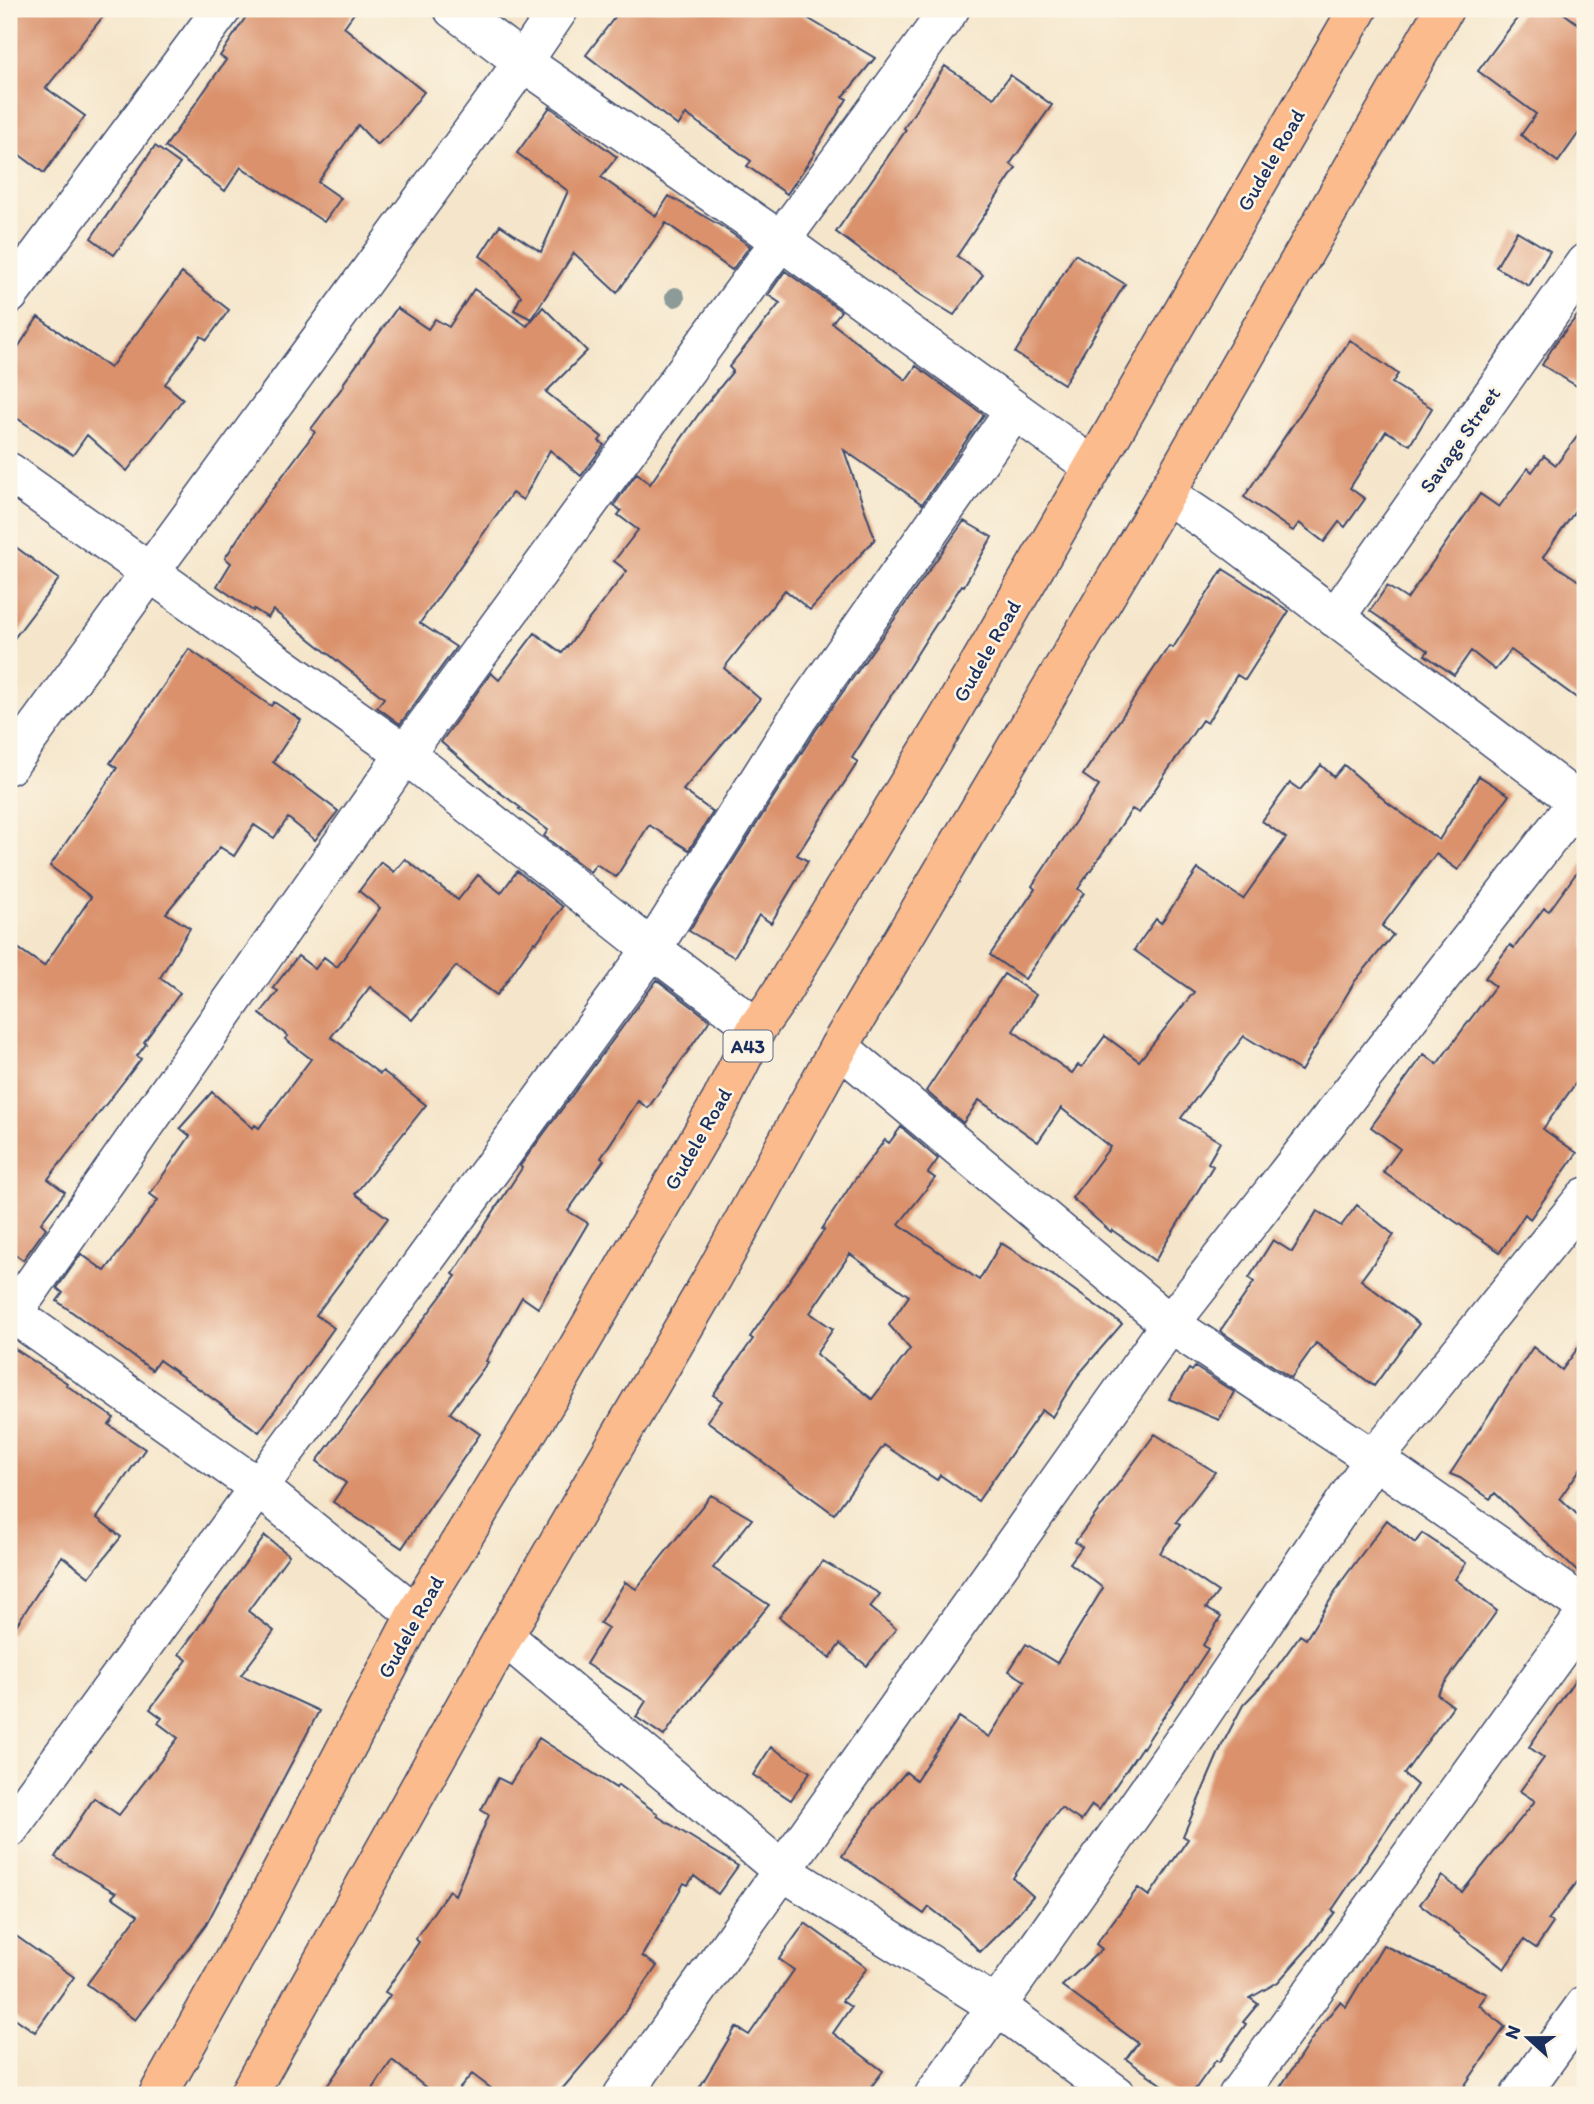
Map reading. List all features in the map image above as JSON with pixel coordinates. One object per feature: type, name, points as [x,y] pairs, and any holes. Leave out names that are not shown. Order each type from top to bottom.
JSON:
[{"type":"highway","name":"Gudele Road","points":[[158,2095],[261,1911],[416,1614],[555,1387],[715,1113],[757,1028],[947,720],[1358,9]]},
{"type":"highway","points":[[248,2095],[504,1636],[713,1277],[839,1047],[1166,494],[1444,9]]},
{"type":"street","points":[[9,295],[222,9]]},
{"type":"street","points":[[453,9],[523,62],[781,242],[1092,467]]},
{"type":"street","points":[[9,765],[559,9]]},
{"type":"street","points":[[416,1614],[258,1487],[10,1314],[405,754],[950,9]]},
{"type":"street","name":"Savage Street","points":[[1335,618],[1585,263]]},
{"type":"street","points":[[9,1829],[652,949],[798,718],[1014,411]]},
{"type":"street","points":[[9,472],[405,754],[652,949],[757,1028]]},
{"type":"street","points":[[623,2095],[1170,1324],[1583,801],[1221,531],[1166,494]]},
{"type":"street","points":[[839,1047],[1170,1324],[1374,1459],[1585,1606]]},
{"type":"street","points":[[934,2095],[1191,1730],[1374,1459],[1585,1197]]},
{"type":"street","points":[[1238,2095],[1585,1615]]},
{"type":"street","points":[[504,1636],[784,1871],[998,2007],[1117,2095]]},
{"type":"street","points":[[1520,2095],[1585,2005]]},
{"type":"building","points":[[9,9],[109,9],[46,88],[85,116],[44,173],[9,147]]},
{"type":"building","points":[[251,9],[357,9],[344,27],[424,92],[397,126],[377,145],[358,125],[318,182],[341,198],[324,222],[241,167],[225,191],[165,147],[226,60],[220,56]]},
{"type":"building","points":[[621,9],[792,9],[875,58],[843,97],[847,99],[787,194],[747,166],[751,161],[686,114],[678,126],[586,55]]},
{"type":"building","points":[[1524,9],[1558,9],[1585,29],[1585,124],[1558,162],[1521,135],[1536,114],[1478,71]]},
{"type":"building","points":[[945,66],[994,98],[1010,75],[1052,105],[1010,164],[1016,168],[957,256],[983,275],[954,315],[921,295],[836,232],[906,130],[904,128]]},
{"type":"building","points":[[550,107],[617,157],[601,177],[656,216],[669,196],[750,246],[732,270],[666,223],[617,293],[574,253],[531,319],[514,310],[521,296],[480,256],[500,225],[541,252],[568,191],[517,153]]},
{"type":"building","points":[[155,146],[180,164],[114,255],[91,238]]},
{"type":"building","points":[[1517,231],[1550,251],[1529,286],[1496,267]]},
{"type":"building","points":[[1075,254],[1125,284],[1064,384],[1015,353]]},
{"type":"building","points":[[785,271],[841,311],[832,323],[906,380],[916,366],[984,415],[922,504],[844,450],[875,539],[810,610],[785,590],[724,668],[760,699],[683,790],[713,812],[689,850],[649,825],[616,877],[596,864],[590,872],[544,836],[548,830],[519,809],[521,808],[441,742],[491,673],[499,680],[535,633],[562,653],[627,571],[614,561],[638,530],[618,515],[621,511],[614,505],[637,473],[650,484],[700,412],[733,371],[729,367],[780,303],[768,295]]},
{"type":"building","points":[[182,273],[229,310],[207,340],[201,336],[165,384],[183,399],[127,471],[87,435],[73,455],[9,413],[9,361],[38,317],[110,368]]},
{"type":"building","points":[[474,289],[527,326],[543,307],[587,351],[546,392],[602,437],[599,441],[604,445],[581,476],[550,450],[523,500],[512,493],[420,623],[456,647],[400,724],[377,707],[384,698],[273,610],[268,618],[217,586],[231,563],[225,558],[315,432],[311,429],[397,308],[428,329],[435,319],[449,327]]},
{"type":"building","points":[[1585,306],[1585,391],[1542,365],[1556,342]]},
{"type":"building","points":[[1350,340],[1398,374],[1392,383],[1432,408],[1410,445],[1386,431],[1350,488],[1365,499],[1345,527],[1339,522],[1324,542],[1299,523],[1293,531],[1244,497]]},
{"type":"building","points":[[1585,426],[1585,497],[1543,557],[1585,585],[1585,704],[1511,650],[1495,670],[1471,651],[1454,675],[1425,655],[1428,651],[1370,611],[1387,586],[1407,599],[1480,494],[1499,507],[1528,468],[1532,472],[1544,456],[1556,465]]},
{"type":"building","points":[[964,521],[992,537],[964,586],[962,585],[927,638],[852,758],[858,762],[797,855],[808,861],[771,923],[759,915],[734,957],[689,931],[816,730]]},
{"type":"building","points":[[9,542],[59,579],[9,645]]},
{"type":"building","points":[[1223,569],[1289,611],[1245,680],[1237,675],[1207,723],[1202,720],[1139,813],[1132,809],[1078,889],[1084,893],[1025,979],[990,955],[1035,889],[1032,886],[1099,786],[1083,775],[1169,646],[1173,648]]},
{"type":"building","points":[[189,649],[271,706],[274,702],[301,720],[273,762],[338,811],[315,840],[288,818],[274,838],[254,825],[234,856],[220,847],[166,913],[190,928],[160,978],[180,993],[144,1042],[146,1044],[137,1056],[141,1059],[48,1179],[65,1192],[41,1223],[46,1228],[23,1260],[16,1255],[9,1265],[9,942],[44,966],[91,897],[50,866],[117,768],[110,763]]},
{"type":"building","points":[[1321,765],[1334,777],[1344,765],[1388,803],[1439,840],[1479,776],[1509,795],[1458,870],[1436,854],[1382,926],[1393,935],[1355,981],[1301,1071],[1244,1036],[1181,1118],[1220,1142],[1208,1163],[1213,1166],[1155,1261],[1112,1230],[1111,1232],[1072,1198],[1110,1147],[1061,1108],[1038,1142],[979,1100],[963,1123],[926,1091],[1004,974],[1036,995],[1013,1031],[1072,1073],[1078,1065],[1082,1067],[1105,1036],[1139,1061],[1194,992],[1134,950],[1156,919],[1161,923],[1198,869],[1243,899],[1286,838],[1262,821],[1290,783],[1300,790]]},
{"type":"building","points":[[405,859],[458,900],[478,875],[501,893],[517,871],[563,907],[536,943],[534,942],[497,995],[456,966],[412,1020],[370,987],[331,1037],[380,1074],[383,1071],[426,1105],[355,1194],[388,1218],[316,1315],[334,1328],[259,1432],[159,1360],[152,1370],[57,1301],[63,1293],[57,1288],[81,1254],[105,1271],[158,1200],[150,1194],[190,1136],[180,1128],[212,1092],[253,1128],[255,1125],[259,1128],[311,1059],[285,1039],[288,1036],[260,1014],[278,991],[273,988],[298,956],[315,969],[324,957],[337,967],[380,908],[359,891],[381,862],[394,872]]},
{"type":"building","points":[[1585,861],[1585,1070],[1543,1129],[1577,1153],[1530,1219],[1525,1214],[1500,1252],[1383,1172],[1400,1149],[1371,1127],[1424,1054],[1437,1064],[1495,986],[1485,978],[1510,945],[1514,948],[1544,908],[1549,911]]},
{"type":"building","points":[[657,980],[710,1020],[648,1108],[638,1101],[601,1158],[604,1160],[568,1211],[588,1223],[538,1308],[522,1297],[486,1361],[488,1362],[450,1413],[480,1434],[402,1548],[333,1502],[346,1483],[317,1461],[456,1276],[453,1274],[522,1168],[520,1166]]},
{"type":"building","points":[[901,1127],[938,1159],[928,1173],[935,1178],[899,1224],[979,1280],[1001,1243],[1122,1324],[1078,1375],[1052,1417],[1042,1410],[978,1501],[940,1475],[937,1480],[884,1445],[834,1514],[707,1421],[722,1401],[713,1395],[753,1339],[750,1337],[824,1230],[822,1229],[853,1182],[885,1140],[889,1143]],"holes":[[[850,1254],[909,1296],[889,1325],[910,1349],[872,1399],[816,1354],[833,1329],[810,1313]]]},
{"type":"building","points":[[1357,1205],[1394,1235],[1361,1280],[1419,1324],[1374,1386],[1316,1343],[1291,1378],[1220,1331],[1254,1282],[1249,1278],[1273,1240],[1292,1252],[1317,1211],[1341,1226]]},
{"type":"building","points":[[1585,1338],[1585,1462],[1560,1498],[1585,1522],[1585,1579],[1495,1493],[1490,1499],[1450,1474],[1533,1347],[1562,1370]]},
{"type":"building","points":[[9,1345],[114,1418],[109,1425],[145,1449],[97,1518],[121,1537],[89,1577],[62,1556],[9,1636]]},
{"type":"building","points":[[1195,1367],[1234,1392],[1219,1420],[1169,1399],[1189,1369],[1192,1371]]},
{"type":"building","points":[[1155,1434],[1215,1472],[1176,1522],[1180,1525],[1160,1553],[1218,1592],[1206,1608],[1221,1617],[1203,1645],[1208,1649],[1099,1810],[1092,1805],[1081,1821],[1061,1808],[1050,1822],[1013,1878],[1033,1896],[980,1952],[958,1929],[929,1907],[924,1914],[842,1856],[874,1809],[906,1772],[916,1780],[959,1717],[989,1737],[1025,1681],[1009,1671],[1026,1644],[1057,1663],[1103,1588],[1070,1563],[1082,1547],[1075,1542]]},
{"type":"building","points":[[711,1495],[752,1519],[713,1568],[769,1605],[664,1736],[636,1717],[646,1701],[586,1664],[608,1628],[600,1623],[625,1582],[636,1589]]},
{"type":"building","points":[[1387,1520],[1415,1543],[1422,1533],[1466,1563],[1455,1579],[1497,1611],[1437,1694],[1453,1706],[1404,1774],[1417,1785],[1332,1910],[1335,1912],[1278,1982],[1250,1998],[1258,2004],[1243,2022],[1246,2024],[1191,2095],[1177,2095],[1126,2059],[1138,2043],[1062,1986],[1102,1949],[1096,1944],[1138,1888],[1149,1896],[1188,1839],[1183,1836],[1222,1745],[1243,1705],[1269,1678],[1300,1635],[1306,1639],[1344,1578]]},
{"type":"building","points":[[265,1536],[289,1555],[248,1611],[274,1631],[241,1675],[319,1711],[206,1925],[135,2020],[87,1984],[138,1915],[112,1897],[116,1893],[55,1857],[94,1798],[119,1815],[178,1738],[158,1723],[162,1718],[150,1709],[187,1660],[179,1654]]},
{"type":"building","points":[[823,1561],[880,1594],[870,1607],[896,1629],[867,1666],[840,1644],[830,1658],[779,1617]]},
{"type":"building","points":[[1585,1665],[1585,1872],[1548,1920],[1553,1923],[1536,1948],[1524,1940],[1504,1969],[1420,1904],[1442,1876],[1462,1892],[1535,1801],[1520,1791],[1544,1758],[1529,1747]]},
{"type":"building","points":[[539,1738],[616,1788],[618,1785],[658,1814],[657,1816],[738,1866],[718,1894],[694,1876],[688,1885],[684,1883],[642,1956],[657,1966],[610,2033],[557,2095],[500,2095],[472,2074],[454,2095],[435,2095],[392,2060],[369,2095],[321,2095],[390,1995],[385,1992],[419,1942],[415,1939],[449,1890],[455,1895],[489,1815],[481,1810],[498,1778],[510,1784]]},
{"type":"building","points":[[771,1747],[810,1772],[791,1800],[753,1775]]},
{"type":"building","points":[[805,1923],[867,1968],[842,2001],[851,2007],[833,2033],[883,2071],[865,2095],[695,2095],[736,2027],[749,2035],[794,1970],[779,1959]]},
{"type":"building","points":[[9,1931],[74,1977],[35,2032],[9,2014]]},
{"type":"building","points":[[1383,1945],[1487,1994],[1479,2005],[1505,2027],[1458,2095],[1275,2095],[1321,2025],[1340,2002],[1346,2007]]}]
